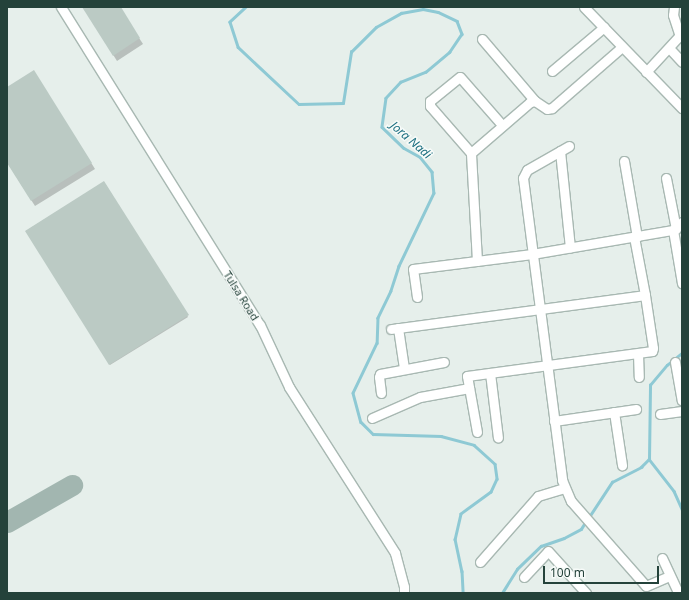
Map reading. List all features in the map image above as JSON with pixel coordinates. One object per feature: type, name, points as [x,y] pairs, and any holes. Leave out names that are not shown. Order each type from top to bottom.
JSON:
[{"type":"street","name":"Tulsa Road","points":[[61,7],[260,325],[289,387],[395,553],[404,587],[404,593]]},
{"type":"street","points":[[584,7],[682,108]]},
{"type":"street","points":[[646,72],[681,35],[673,15],[674,7]]},
{"type":"street","points":[[552,71],[604,27]]},
{"type":"street","points":[[482,39],[535,100],[547,109],[552,108],[622,47]]},
{"type":"street","points":[[669,48],[682,62]]},
{"type":"street","points":[[477,261],[471,153],[430,106],[430,101],[457,78],[462,78],[502,125]]},
{"type":"street","points":[[471,153],[502,125],[530,102],[535,100]]},
{"type":"street","points":[[569,146],[524,173],[532,254],[564,488],[571,501],[602,538],[646,586],[669,576]]},
{"type":"street","points":[[560,151],[570,247]]},
{"type":"street","points":[[477,432],[467,376],[638,354],[650,352],[653,348],[624,161]]},
{"type":"street","points":[[666,178],[677,227],[682,283]]},
{"type":"street","points":[[417,297],[413,269],[532,254],[635,237],[677,227]]},
{"type":"street","points":[[404,368],[394,329],[645,295]]},
{"type":"street","points":[[638,354],[639,377]]},
{"type":"street","points":[[381,393],[380,374],[403,371],[404,368],[444,362]]},
{"type":"street","points":[[675,362],[682,400]]},
{"type":"street","points":[[490,373],[498,438]]},
{"type":"street","points":[[372,418],[420,397],[469,388]]},
{"type":"street","points":[[554,421],[636,409]]},
{"type":"street","points":[[660,414],[682,411]]},
{"type":"street","points":[[614,412],[622,465]]},
{"type":"street","points":[[480,562],[538,496],[564,488]]},
{"type":"street","points":[[524,577],[548,552],[586,593]]},
{"type":"street","points":[[662,558],[678,593]]},
{"type":"building","points":[[82,7],[121,7],[140,38],[113,56]]},
{"type":"building","points":[[34,70],[92,163],[31,201],[7,163],[7,87]]},
{"type":"building","points":[[104,181],[189,315],[109,365],[25,231]]},
{"type":"waterway","name":"Jora Nadi","points":[[246,7],[230,22],[238,47],[299,104],[343,103],[351,52],[376,27],[401,13],[423,9],[438,12],[457,21],[462,34],[450,52],[426,72],[401,82],[386,98],[382,127],[404,148],[420,157],[432,172],[434,193],[399,266],[391,291],[378,318],[377,343],[353,393],[361,422],[373,434],[441,436],[474,445],[495,464],[497,479],[491,492],[461,514],[455,539],[462,571],[463,593]]},
{"type":"waterway","points":[[589,517],[612,482],[641,467],[649,459],[650,385],[667,365],[682,353]]},
{"type":"waterway","points":[[649,459],[674,491],[682,509]]},
{"type":"waterway","points":[[502,593],[517,569],[541,546],[564,538],[581,529],[586,521]]},
{"type":"taxiway","points":[[7,522],[72,485]]}]
